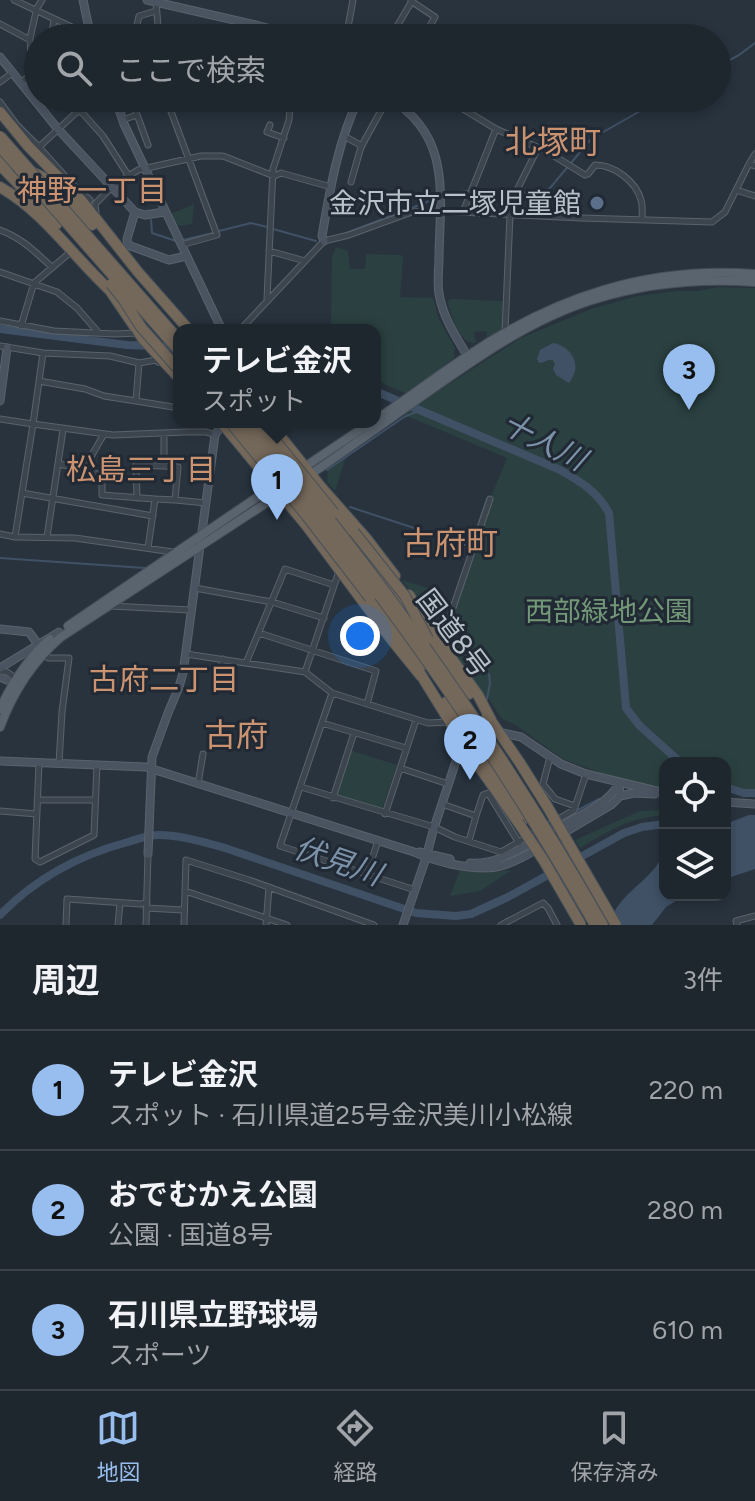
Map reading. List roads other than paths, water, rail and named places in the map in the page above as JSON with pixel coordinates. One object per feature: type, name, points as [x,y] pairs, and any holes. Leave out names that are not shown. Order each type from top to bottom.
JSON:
[{"type":"highway","points":[[0,112],[28,146],[81,200],[176,322]]},
{"type":"highway","points":[[0,136],[173,332]]},
{"type":"highway","points":[[0,147],[173,344]]},
{"type":"highway","points":[[0,163],[41,176],[81,200],[176,322]]},
{"type":"highway","points":[[0,163],[118,293],[141,327],[173,363]]},
{"type":"highway","points":[[19,183],[63,239],[111,292],[156,356],[173,374]]},
{"type":"highway","points":[[0,187],[63,239]]},
{"type":"highway","points":[[142,332],[173,358]]},
{"type":"highway","points":[[229,428],[421,676]]},
{"type":"highway","name":"国道8号","points":[[229,428],[306,515],[391,626],[468,751],[521,821],[581,925]]},
{"type":"highway","points":[[245,428],[327,528],[411,640],[515,793],[595,925]]},
{"type":"highway","points":[[255,428],[341,534],[416,634],[520,788],[603,925]]},
{"type":"highway","name":"国道8号","points":[[265,428],[334,513],[491,720],[616,925]]},
{"type":"highway","points":[[274,428],[392,572],[478,695],[491,720]]},
{"type":"highway","points":[[332,500],[405,596],[422,630],[544,807],[609,925]]},
{"type":"highway","points":[[391,626],[476,745],[588,925]]},
{"type":"highway","points":[[498,732],[515,765]]},
{"type":"highway","points":[[468,751],[478,753],[486,761]]},
{"type":"main road","points":[[83,0],[88,24]]},
{"type":"main road","points":[[152,1],[252,24]]},
{"type":"main road","points":[[0,57],[24,88]]},
{"type":"main road","points":[[44,112],[135,212],[145,215],[165,212]]},
{"type":"main road","points":[[119,112],[219,324]]},
{"type":"main road","points":[[324,241],[322,236],[331,187],[352,112]]},
{"type":"main road","points":[[408,112],[429,139],[438,162],[441,177],[439,295],[453,334],[469,359]]},
{"type":"main road","points":[[135,212],[128,245],[169,260],[186,256]]},
{"type":"main road","points":[[381,421],[505,333],[532,317],[588,293],[637,280],[699,272],[755,274]]},
{"type":"main road","points":[[469,359],[535,324],[591,300],[639,288],[699,280],[755,282]]},
{"type":"main road","points":[[0,401],[3,347]]},
{"type":"main road","points":[[381,418],[398,409]]},
{"type":"main road","points":[[148,854],[151,768],[157,741],[179,687],[186,654],[215,435],[220,428]]},
{"type":"main road","points":[[308,470],[365,428]]},
{"type":"main road","points":[[0,709],[41,648],[59,632],[175,553],[370,428]]},
{"type":"main road","points":[[0,672],[61,637],[202,545],[277,490]]},
{"type":"main road","points":[[0,629],[29,632],[41,648]]},
{"type":"main road","points":[[0,672],[18,682]]},
{"type":"main road","points":[[0,727],[18,682]]},
{"type":"main road","points":[[498,732],[521,737],[561,764],[586,774],[659,792]]},
{"type":"main road","points":[[403,925],[456,761],[468,751]]},
{"type":"main road","points":[[0,761],[151,768],[414,852],[483,869],[510,864],[611,805],[620,796],[659,793]]},
{"type":"main road","points":[[619,783],[620,796]]},
{"type":"main road","points":[[427,855],[474,864],[500,860],[606,800],[619,783]]},
{"type":"main road","points":[[731,802],[755,804]]},
{"type":"street","points":[[14,0],[63,24]]},
{"type":"street","points":[[33,24],[42,0]]},
{"type":"street","points":[[349,24],[353,0]]},
{"type":"street","points":[[398,24],[412,0],[435,17],[431,24]]},
{"type":"street","points":[[152,1],[157,24]]},
{"type":"street","points":[[137,24],[139,16],[156,11]]},
{"type":"street","points":[[53,24],[54,20]]},
{"type":"street","points":[[0,24],[24,38]]},
{"type":"street","points":[[0,82],[12,73]]},
{"type":"street","points":[[20,83],[24,80]]},
{"type":"street","points":[[0,102],[17,125],[74,186],[81,200],[89,203],[95,202],[128,175],[145,168],[201,156],[223,156],[274,176],[281,173],[331,187]]},
{"type":"street","points":[[39,147],[79,112]]},
{"type":"street","points":[[81,112],[103,136],[128,175]]},
{"type":"street","points":[[136,112],[148,145]]},
{"type":"street","points":[[171,112],[216,232],[181,245]]},
{"type":"street","points":[[267,300],[273,169],[290,112]]},
{"type":"street","points":[[351,182],[362,146],[380,112]]},
{"type":"street","points":[[468,112],[585,175],[595,165],[615,170],[636,189],[641,199],[642,220]]},
{"type":"street","points":[[122,120],[137,115]]},
{"type":"street","points":[[270,125],[267,132],[284,138]]},
{"type":"street","points":[[463,212],[496,129]]},
{"type":"street","points":[[130,137],[143,132]]},
{"type":"street","points":[[344,136],[362,146]]},
{"type":"street","points":[[505,333],[510,215],[515,194],[538,148]]},
{"type":"street","points":[[245,324],[324,241],[412,212],[712,222],[725,212],[755,154]]},
{"type":"street","points":[[111,188],[94,210],[130,262]]},
{"type":"street","points":[[736,190],[755,196]]},
{"type":"street","points":[[0,230],[25,242],[52,267]]},
{"type":"street","points":[[21,326],[34,283],[71,248]]},
{"type":"street","points":[[269,251],[305,261]]},
{"type":"street","points":[[0,272],[57,292],[77,308],[98,332]]},
{"type":"street","points":[[0,321],[54,331],[142,332],[173,338]]},
{"type":"street","points":[[3,347],[43,353],[110,356],[139,363],[156,356]]},
{"type":"street","points":[[15,537],[43,353]]},
{"type":"street","points":[[136,401],[139,363]]},
{"type":"street","points":[[39,381],[173,407]]},
{"type":"street","points":[[0,419],[104,434],[206,432],[215,435]]},
{"type":"street","points":[[186,432],[187,428]]},
{"type":"street","points":[[47,537],[63,430]]},
{"type":"street","points":[[81,468],[85,467],[104,434]]},
{"type":"street","points":[[164,434],[164,466]]},
{"type":"street","points":[[58,464],[100,475],[102,495],[207,504]]},
{"type":"street","points":[[137,498],[136,465],[164,466],[178,467],[175,500]]},
{"type":"street","points":[[22,493],[153,516]]},
{"type":"street","points":[[148,548],[155,499]]},
{"type":"street","points":[[441,644],[490,499]]},
{"type":"street","points":[[0,534],[75,538],[175,553]]},
{"type":"street","points":[[246,663],[285,569],[334,585]]},
{"type":"street","points":[[305,672],[340,569]]},
{"type":"street","points":[[195,588],[272,602],[324,618]]},
{"type":"street","points":[[109,606],[191,610]]},
{"type":"street","points":[[259,633],[376,671],[367,704]]},
{"type":"street","points":[[41,648],[48,658],[69,658],[59,763]]},
{"type":"street","points":[[186,654],[305,672],[332,693],[428,723],[451,722]]},
{"type":"street","points":[[217,684],[223,659]]},
{"type":"street","points":[[332,693],[280,846],[414,892]]},
{"type":"street","points":[[385,814],[416,720]]},
{"type":"street","points":[[322,723],[406,748]]},
{"type":"street","points":[[333,798],[354,733]]},
{"type":"street","points":[[198,784],[203,754]]},
{"type":"street","points":[[550,757],[543,784],[555,799],[575,806]]},
{"type":"street","points":[[39,762],[35,859],[40,862],[94,835],[97,765]]},
{"type":"street","points":[[400,768],[448,784]]},
{"type":"street","points":[[301,787],[434,827],[501,852],[574,810],[586,774]]},
{"type":"street","points":[[469,841],[483,795],[488,793],[519,843]]},
{"type":"street","points":[[37,800],[95,800]]},
{"type":"street","points":[[442,804],[476,816]]},
{"type":"street","points":[[0,811],[37,814]]},
{"type":"street","points":[[367,874],[378,841]]},
{"type":"street","points":[[146,925],[148,854]]},
{"type":"street","points":[[184,925],[186,860],[374,925]]},
{"type":"street","points":[[266,921],[269,887]]},
{"type":"street","points":[[185,891],[266,921],[287,925]]},
{"type":"street","points":[[66,925],[67,899],[183,910]]},
{"type":"street","points":[[118,925],[120,903]]},
{"type":"street","points":[[501,925],[543,903],[557,925]]},
{"type":"street","points":[[737,925],[736,921],[755,916]]},
{"type":"water","points":[[553,343],[566,349],[575,361],[575,372],[569,383],[556,375],[553,360],[539,363],[537,359],[540,350]]},
{"type":"water","points":[[755,815],[755,869],[731,877],[731,829],[731,822]]},
{"type":"water","points":[[659,861],[659,901],[676,901],[666,907],[652,925],[607,925],[619,905]]},
{"type":"waterway","points":[[731,59],[755,43]]},
{"type":"waterway","points":[[518,193],[550,188],[591,139],[638,112]]},
{"type":"waterway","points":[[448,196],[468,191]]},
{"type":"waterway","points":[[474,192],[512,194]]},
{"type":"waterway","points":[[341,235],[435,199]]},
{"type":"waterway","points":[[151,220],[152,233],[176,241]]},
{"type":"waterway","points":[[219,231],[251,223],[267,227]]},
{"type":"waterway","points":[[273,229],[316,241]]},
{"type":"waterway","points":[[183,240],[213,233]]},
{"type":"waterway","name":"十人川","points":[[0,329],[127,345],[173,347]]},
{"type":"waterway","name":"十人川","points":[[381,394],[558,469],[581,482],[599,499],[609,513],[626,708],[639,725],[674,757]]},
{"type":"waterway","points":[[327,470],[404,417],[421,410]]},
{"type":"waterway","points":[[476,531],[487,499]]},
{"type":"waterway","points":[[214,532],[263,500]]},
{"type":"waterway","points":[[350,507],[469,546]]},
{"type":"waterway","points":[[0,558],[145,568]]},
{"type":"waterway","points":[[487,699],[489,674]]},
{"type":"waterway","name":"十人川","points":[[731,789],[755,793]]},
{"type":"waterway","points":[[576,811],[599,799]]},
{"type":"waterway","name":"伏見川","points":[[0,915],[28,890],[75,861],[110,847],[158,835],[225,848],[416,913],[471,914],[624,833],[659,825]]},
{"type":"place","name":"金沢市立二塚児童館","points":[[597,203]]},
{"type":"place","name":"石川県立野球場","points":[[689,410]]},
{"type":"place","name":"テレビ金沢","points":[[277,520]]},
{"type":"place","name":"おでむかえ公園","points":[[470,780]]},
{"type":"district","name":"北塚町","points":[[553,142]]},
{"type":"district","name":"神野一丁目","points":[[92,190]]},
{"type":"district","name":"松島三丁目","points":[[141,469]]},
{"type":"district","name":"古府町","points":[[450,543]]},
{"type":"district","name":"古府二丁目","points":[[164,679]]},
{"type":"district","name":"古府","points":[[236,735]]},
{"type":"park label","name":"西部緑地公園","points":[[609,611]]}]
